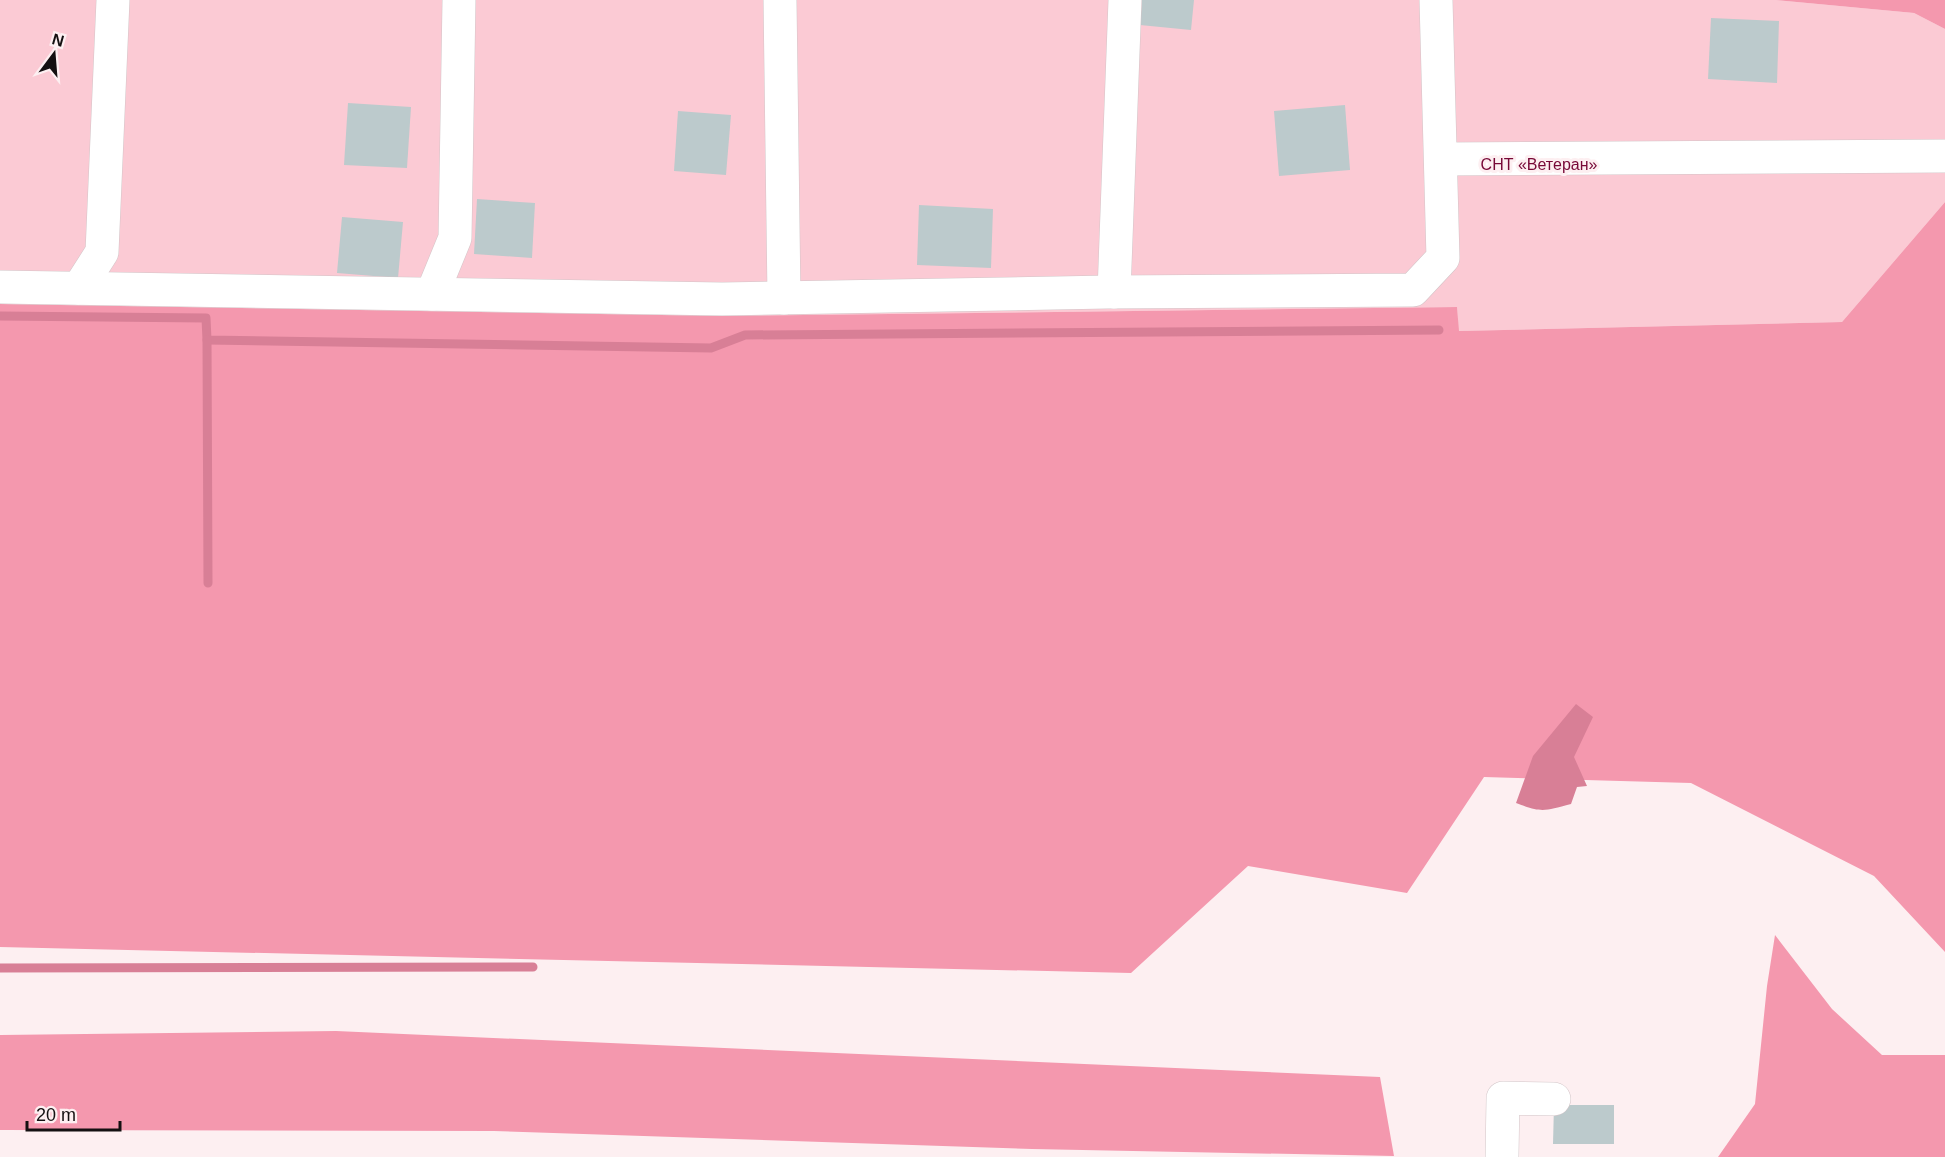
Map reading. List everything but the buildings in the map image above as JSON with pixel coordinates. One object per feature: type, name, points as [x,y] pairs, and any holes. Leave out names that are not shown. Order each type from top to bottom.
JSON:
[{"type":"lane","points":[[79,288],[102,252],[113,0]]},
{"type":"lane","points":[[432,294],[455,238],[459,0]]},
{"type":"lane","points":[[780,0],[784,298]]},
{"type":"lane","points":[[1114,292],[1125,0]]},
{"type":"lane","points":[[0,287],[722,299],[1114,292],[1413,290],[1443,258],[1437,0]]},
{"type":"lane","points":[[1441,159],[1945,156]]},
{"type":"lane","points":[[1502,1157],[1503,1098],[1554,1099]]},
{"type":"green space","name":"СНТ «Ветеран»","points":[[0,0],[1776,0],[1914,13],[1945,29],[1945,202],[1842,322],[1458,331],[1457,307],[722,316],[0,304]]},
{"type":"shaded area","points":[[1776,0],[1945,0],[1945,29],[1914,13]]},
{"type":"shaded area","points":[[1945,202],[1945,952],[1874,876],[1691,783],[1484,777],[1407,893],[1248,866],[1131,973],[0,947],[0,304],[722,316],[1457,307],[1459,331],[1842,322]]},
{"type":"shaded area","points":[[1576,704],[1593,717],[1574,757],[1587,786],[1577,787],[1571,804],[1555,808],[1538,810],[1516,803],[1533,756]]},
{"type":"shaded area","points":[[1775,935],[1832,1009],[1882,1055],[1945,1055],[1945,1157],[1718,1157],[1755,1104],[1767,986]]},
{"type":"shaded area","points":[[336,1031],[1380,1077],[1394,1156],[1032,1149],[494,1131],[0,1130],[0,1035]]},
{"type":"waterway","points":[[0,316],[206,318],[207,340],[711,348],[745,335],[1439,330]]},
{"type":"waterway","points":[[207,340],[208,583]]},
{"type":"waterway","points":[[0,968],[533,967]]}]
